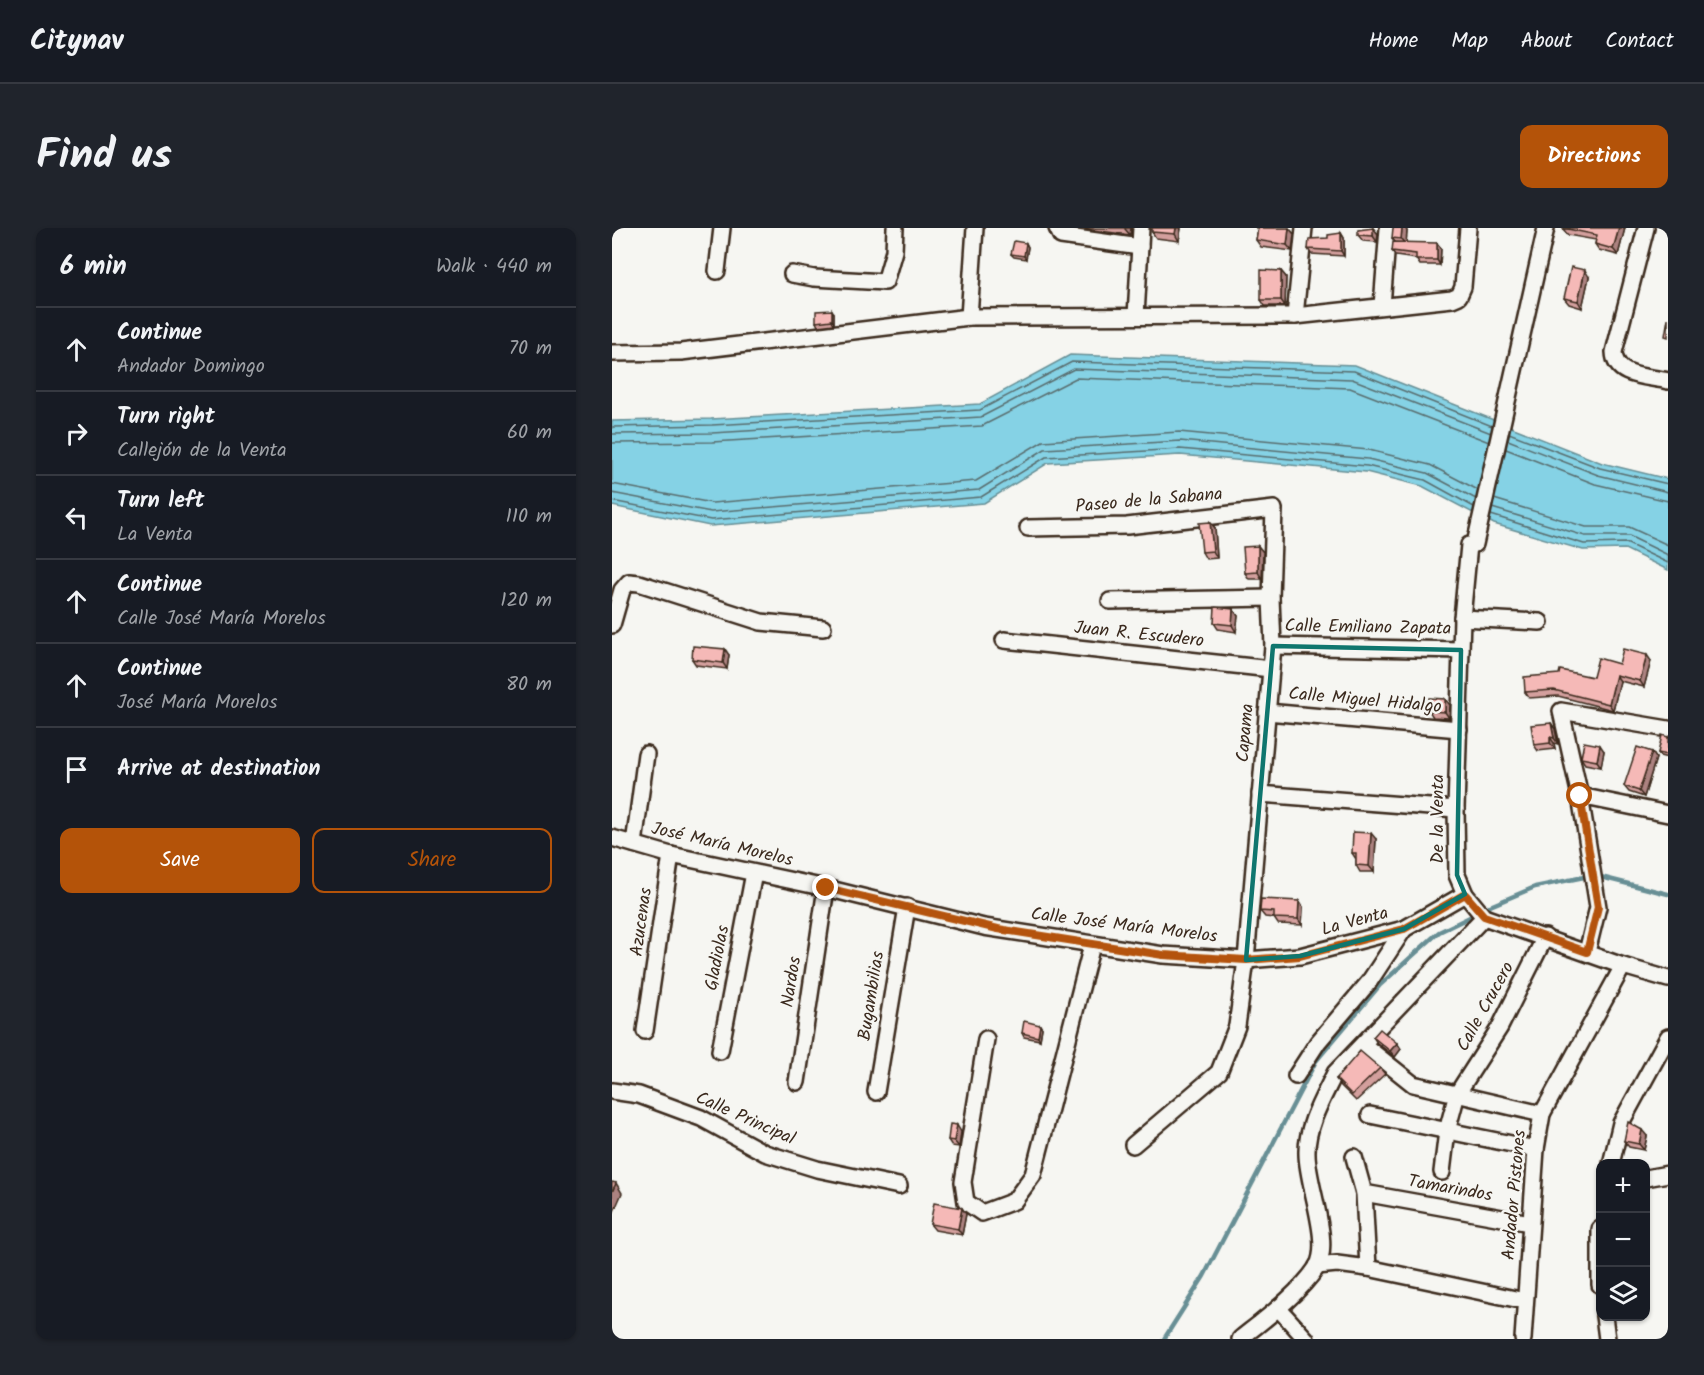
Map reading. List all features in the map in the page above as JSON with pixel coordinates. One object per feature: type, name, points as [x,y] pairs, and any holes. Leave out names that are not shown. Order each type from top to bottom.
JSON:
[{"type":"street","points":[[717,271],[722,228]]},
{"type":"street","points":[[792,274],[814,278],[885,282],[894,251],[895,228]]},
{"type":"street","points":[[969,317],[975,228]]},
{"type":"street","points":[[1057,228],[1061,236],[1140,247]]},
{"type":"street","points":[[1136,316],[1142,228]]},
{"type":"street","points":[[1295,316],[1304,228]]},
{"type":"street","points":[[1382,306],[1388,228]]},
{"type":"street","points":[[612,353],[703,349],[969,317],[1295,316],[1452,299],[1459,296],[1463,287],[1468,228]]},
{"type":"street","name":"De la Venta","points":[[1476,907],[1457,875],[1456,809],[1462,618],[1469,545],[1475,544],[1546,228]]},
{"type":"street","points":[[1646,228],[1614,352],[1614,363],[1621,371],[1668,381]]},
{"type":"street","name":"Paseo de la Sabana","points":[[1028,528],[1127,526],[1274,509]]},
{"type":"street","name":"Capama","points":[[1132,1145],[1219,1072],[1237,1026],[1246,960],[1274,646],[1271,598],[1274,509]]},
{"type":"street","points":[[612,625],[622,590],[629,582],[639,583],[761,622],[823,628]]},
{"type":"street","points":[[1110,601],[1271,598]]},
{"type":"street","points":[[1462,618],[1540,622]]},
{"type":"street","name":"Juan R. Escudero","points":[[1004,640],[1271,669]]},
{"type":"street","name":"Calle Emiliano Zapata","points":[[1274,646],[1461,650]]},
{"type":"street","points":[[1587,952],[1598,907],[1580,796],[1561,711],[1668,729]]},
{"type":"street","name":"Calle Miguel Hidalgo","points":[[1267,712],[1459,729]]},
{"type":"street","points":[[634,844],[646,754]]},
{"type":"street","points":[[1260,794],[1456,809]]},
{"type":"street","points":[[1580,796],[1668,814]]},
{"type":"street","name":"José María Morelos","points":[[612,838],[671,855],[826,888],[998,929]]},
{"type":"street","name":"Azucenas","points":[[645,1031],[671,855]]},
{"type":"street","name":"Gladiolas","points":[[720,1051],[754,873]]},
{"type":"street","name":"Nardos","points":[[796,1082],[826,888]]},
{"type":"street","name":"Bugambilias","points":[[876,1092],[907,907]]},
{"type":"street","points":[[1240,1339],[1278,1308],[1317,1266],[1322,1241],[1311,1193],[1308,1142],[1319,1105],[1335,1073],[1364,1045],[1476,907],[1545,937],[1668,980]]},
{"type":"street","name":"La Venta","points":[[1246,960],[1300,956],[1404,929],[1476,907]]},
{"type":"street","name":"Calle José María Morelos","points":[[998,929],[1163,955],[1246,960]]},
{"type":"street","points":[[1296,1076],[1318,1042],[1369,982],[1404,929]]},
{"type":"street","name":"Calle Crucero","points":[[1442,1172],[1447,1131],[1457,1094],[1500,1027],[1545,937]]},
{"type":"street","points":[[986,1039],[963,1182],[966,1202],[982,1213],[1014,1202],[1033,1175],[1092,945]]},
{"type":"street","name":"Andador Pistones","points":[[1522,1339],[1536,1149],[1542,1114],[1623,966]]},
{"type":"street","points":[[1612,1159],[1621,1123],[1668,1037]]},
{"type":"street","points":[[1364,1045],[1413,1084],[1542,1114]]},
{"type":"street","name":"Calle Principal","points":[[612,1091],[639,1095],[701,1118],[765,1153],[817,1169],[899,1186]]},
{"type":"street","points":[[1370,1115],[1536,1149]]},
{"type":"street","points":[[1354,1157],[1364,1193],[1368,1268]]},
{"type":"street","points":[[1650,1177],[1668,1174]]},
{"type":"street","name":"Tamarindos","points":[[1364,1193],[1530,1223]]},
{"type":"street","points":[[1317,1266],[1337,1264],[1368,1268],[1526,1301]]},
{"type":"street","points":[[1278,1308],[1306,1339]]},
{"type":"street","points":[[1605,1321],[1607,1339]]},
{"type":"highlighted area","points":[[1273,646],[1461,650],[1457,875],[1465,894],[1404,929],[1300,956],[1246,960]]},
{"type":"water","points":[[1070,355],[1355,365],[1602,463],[1668,479],[1668,570],[1625,549],[1583,550],[1494,524],[1422,486],[1366,472],[1180,455],[1048,463],[984,503],[710,526],[612,506],[612,421],[711,419],[980,404]]},
{"type":"building","points":[[1152,228],[1176,228],[1175,234],[1152,232]]},
{"type":"building","points":[[1258,228],[1289,228],[1287,245],[1256,240]]},
{"type":"building","points":[[1373,228],[1373,236],[1358,235],[1358,230]]},
{"type":"building","points":[[1393,228],[1402,228],[1401,239],[1392,238]]},
{"type":"building","points":[[1563,228],[1619,228],[1613,249],[1595,244],[1597,235]]},
{"type":"building","points":[[1341,233],[1341,251],[1308,249],[1309,239],[1328,238],[1328,235]]},
{"type":"building","points":[[1014,241],[1026,243],[1024,256],[1011,254]]},
{"type":"building","points":[[1393,242],[1437,243],[1437,260],[1416,260],[1416,254],[1392,251]]},
{"type":"building","points":[[1571,267],[1585,270],[1578,301],[1564,298]]},
{"type":"building","points":[[1261,270],[1281,271],[1281,300],[1261,300]]},
{"type":"building","points":[[832,310],[832,320],[816,322],[816,311]]},
{"type":"building","points":[[1668,318],[1668,337],[1665,336]]},
{"type":"building","points":[[1210,522],[1213,551],[1202,552],[1199,523]]},
{"type":"building","points":[[1258,546],[1258,572],[1245,573],[1243,547]]},
{"type":"building","points":[[1215,607],[1233,609],[1232,625],[1214,623]]},
{"type":"building","points":[[693,646],[725,649],[723,663],[692,659]]},
{"type":"building","points":[[1623,649],[1647,655],[1640,681],[1616,675],[1609,704],[1554,690],[1525,692],[1524,677],[1559,674],[1560,670],[1593,677],[1598,658],[1619,664]]},
{"type":"building","points":[[1429,698],[1445,699],[1445,712],[1429,711]]},
{"type":"building","points":[[1551,723],[1554,738],[1550,737],[1550,743],[1534,745],[1531,725]]},
{"type":"building","points":[[1662,735],[1668,737],[1668,755],[1658,753]]},
{"type":"building","points":[[1584,742],[1600,745],[1597,761],[1581,758]]},
{"type":"building","points":[[1637,747],[1652,752],[1639,791],[1624,786]]},
{"type":"building","points":[[1353,832],[1371,833],[1369,866],[1356,865],[1356,853],[1352,853]]},
{"type":"building","points":[[1261,899],[1299,901],[1298,919],[1274,918],[1274,912],[1260,911]]},
{"type":"building","points":[[1024,1021],[1040,1025],[1038,1037],[1022,1033]]},
{"type":"building","points":[[1380,1029],[1397,1043],[1390,1051],[1373,1037]]},
{"type":"building","points":[[1360,1051],[1380,1068],[1352,1095],[1336,1079]]},
{"type":"building","points":[[1628,1122],[1642,1130],[1639,1144],[1624,1141]]},
{"type":"building","points":[[950,1124],[957,1125],[954,1141],[948,1140]]},
{"type":"building","points":[[934,1203],[962,1208],[958,1229],[930,1224]]},
{"type":"waterway","points":[[1483,909],[1535,887],[1589,876]]},
{"type":"waterway","points":[[1597,876],[1668,894]]},
{"type":"waterway","points":[[1164,1339],[1204,1276],[1316,1061],[1380,985],[1439,932],[1476,914]]},
{"type":"route","points":[[826,888],[984,927],[1163,955],[1246,960],[1300,956],[1404,929],[1465,894],[1484,916],[1523,932],[1587,952],[1598,907],[1580,796]]}]
